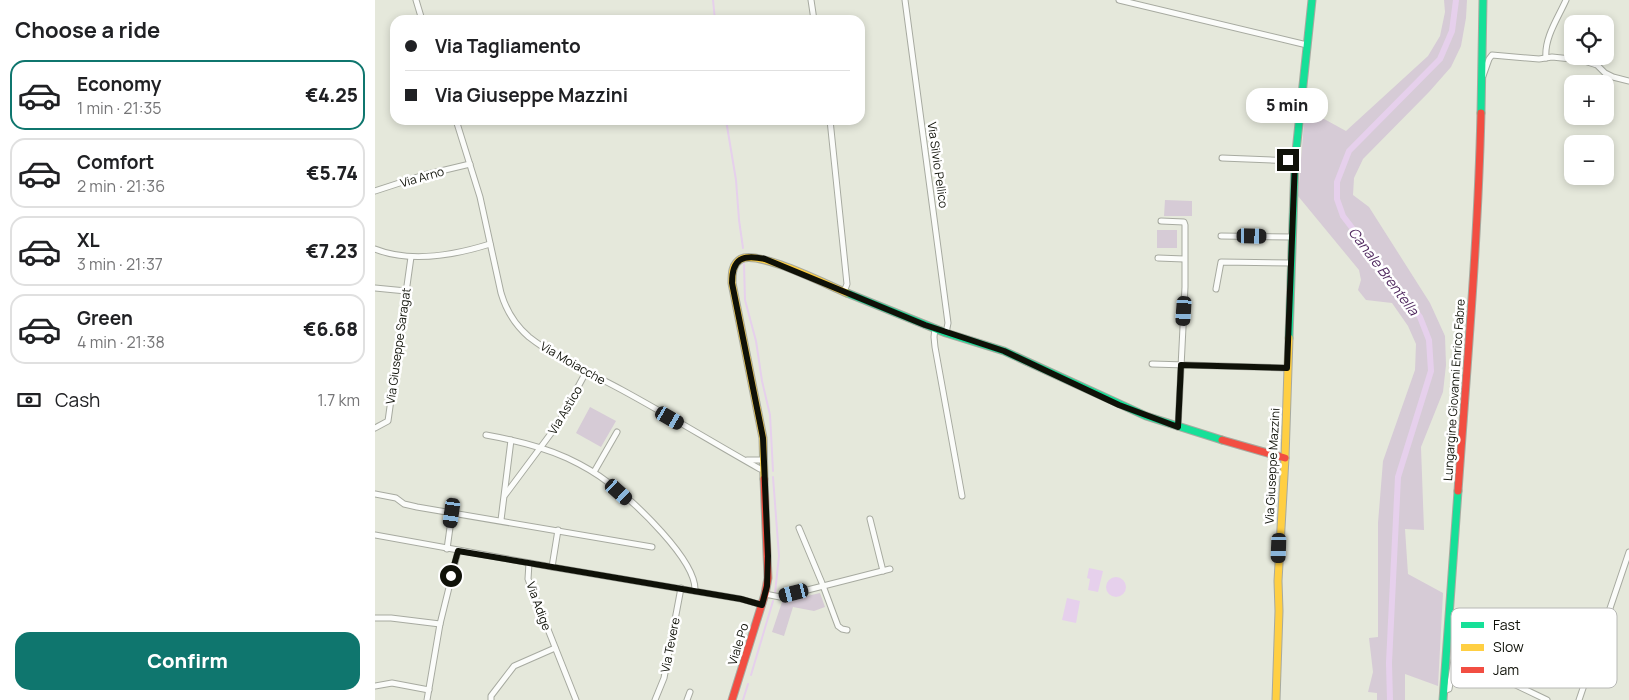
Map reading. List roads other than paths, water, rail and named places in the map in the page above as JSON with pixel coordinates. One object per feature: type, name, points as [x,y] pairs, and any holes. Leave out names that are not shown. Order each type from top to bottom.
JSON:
[{"type":"street","points":[[416,0],[421,15]]},
{"type":"street","points":[[811,0],[813,15]]},
{"type":"street","name":"Via Silvio Pellico","points":[[905,0],[948,323],[946,332]]},
{"type":"street","points":[[1119,0],[1307,45]]},
{"type":"street","name":"Via Giuseppe Mazzini","points":[[1275,700],[1295,161],[1312,0]]},
{"type":"street","name":"Lungargine Giovanni Enrico Fabre","points":[[1443,700],[1479,182],[1483,0]]},
{"type":"street","points":[[1546,58],[1545,51],[1548,39],[1566,0]]},
{"type":"street","name":"Lungargine Giovanni Enrico Fabre","points":[[1480,81],[1492,55],[1539,59],[1567,58],[1597,65],[1605,73],[1629,81]]},
{"type":"street","name":"Via Moiacche","points":[[457,125],[480,197],[505,306],[516,324],[547,350],[622,390],[741,459],[760,469],[764,469]]},
{"type":"street","points":[[831,125],[847,284],[845,292]]},
{"type":"street","points":[[1222,158],[1295,161]]},
{"type":"street","name":"Via Arno","points":[[375,191],[470,164]]},
{"type":"street","points":[[1161,222],[1184,222],[1185,287],[1178,427]]},
{"type":"street","points":[[1221,236],[1292,237]]},
{"type":"street","points":[[375,250],[411,257],[454,252],[490,244]]},
{"type":"street","points":[[764,469],[763,438],[732,283],[734,265],[745,257],[755,256],[935,328],[998,348],[1119,405],[1178,427],[1285,458]]},
{"type":"street","name":"Via Giuseppe Saragat","points":[[375,428],[388,421],[411,257]]},
{"type":"street","points":[[1158,258],[1184,259]]},
{"type":"street","points":[[1216,289],[1221,262],[1291,263]]},
{"type":"street","points":[[375,288],[406,292]]},
{"type":"street","points":[[935,328],[935,347],[962,496]]},
{"type":"street","points":[[1152,364],[1287,368]]},
{"type":"street","name":"Via Astico","points":[[505,495],[558,424],[587,372]]},
{"type":"street","points":[[594,472],[617,432]]},
{"type":"street","points":[[486,435],[541,447],[564,456],[594,472],[643,513],[681,554],[689,570],[695,591]]},
{"type":"street","points":[[501,520],[511,440]]},
{"type":"street","name":"Via Moiacche","points":[[741,459],[749,461],[763,460]]},
{"type":"street","name":"Viale Po","points":[[732,700],[765,594],[768,556],[764,469]]},
{"type":"street","points":[[375,494],[396,498],[404,504],[452,513],[653,546]]},
{"type":"street","points":[[447,549],[452,513]]},
{"type":"street","points":[[870,520],[883,571]]},
{"type":"street","points":[[799,528],[838,626],[847,630]]},
{"type":"street","points":[[552,567],[558,530]]},
{"type":"street","points":[[375,535],[458,551],[681,588],[741,599],[762,605]]},
{"type":"street","points":[[427,700],[440,624],[458,551]]},
{"type":"street","points":[[1610,608],[1629,552]]},
{"type":"street","name":"Via Adige","points":[[529,563],[528,579],[575,700]]},
{"type":"street","points":[[765,594],[780,596],[891,569]]},
{"type":"street","name":"Via Tevere","points":[[655,700],[664,678],[681,588]]},
{"type":"street","points":[[375,618],[440,624]]},
{"type":"street","points":[[491,698],[514,666],[555,648]]},
{"type":"street","points":[[1444,691],[1449,689],[1451,677]]},
{"type":"street","points":[[375,686],[393,683],[429,690]]},
{"type":"street","points":[[1522,688],[1547,700]]},
{"type":"street","points":[[1579,700],[1583,688]]},
{"type":"street","points":[[687,700],[690,692]]},
{"type":"waterway","points":[[713,0],[714,15]]},
{"type":"waterway","name":"Canale Brentella","points":[[1390,700],[1389,663],[1398,477],[1431,371],[1429,340],[1420,317],[1343,216],[1337,199],[1337,182],[1349,151],[1440,59],[1452,31],[1456,0]]},
{"type":"waterway","points":[[727,125],[736,180],[743,248]]},
{"type":"waterway","points":[[744,264],[745,300],[756,341],[762,381],[770,415],[773,471]]},
{"type":"waterway","points":[[773,477],[779,556],[775,593]]},
{"type":"waterway","points":[[751,675],[773,601]]},
{"type":"waterway","points":[[743,700],[748,684]]}]
